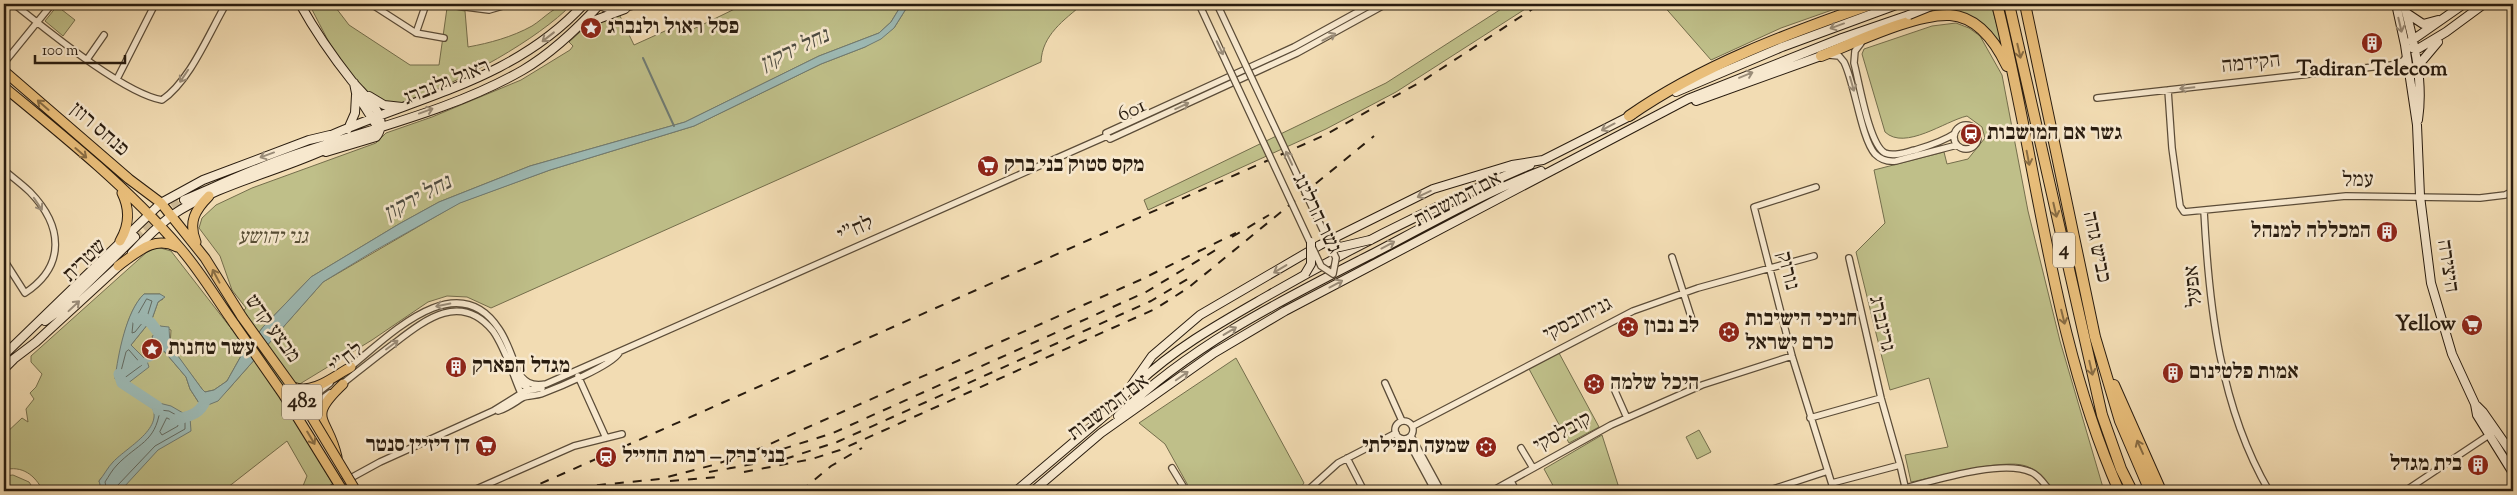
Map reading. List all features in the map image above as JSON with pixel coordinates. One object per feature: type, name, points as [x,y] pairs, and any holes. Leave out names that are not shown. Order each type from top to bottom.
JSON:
[{"type":"highway","points":[[1629,116],[1661,95],[1714,69],[1808,27],[1872,4]]},
{"type":"highway","points":[[1997,4],[2062,315],[2094,428],[2118,491]]},
{"type":"highway","name":"כביש גהה","points":[[2009,4],[2102,415],[2121,469],[2132,491]]},
{"type":"highway","name":"כביש גהה","points":[[2025,4],[2094,329],[2120,421],[2150,491]]},
{"type":"highway","points":[[1822,56],[1922,20],[1939,16],[1959,17],[1984,32],[2004,60],[2012,76]]},
{"type":"highway","points":[[2094,329],[2124,411],[2161,491]]},
{"type":"main road","points":[[300,4],[325,45],[380,116],[378,134],[372,139],[319,153]]},
{"type":"main road","name":"ראול ולנברג","points":[[184,200],[285,158],[330,135],[461,86],[523,55],[564,24],[584,4]]},
{"type":"main road","name":"ראול ולנברג","points":[[285,158],[354,137],[466,96],[500,81],[550,52],[580,26],[599,4]]},
{"type":"main road","name":"אם המושבות","points":[[1016,491],[1109,412],[1126,394],[1152,356],[1200,315],[1320,245],[1433,189],[1512,166],[1543,160],[1686,87],[1899,4]]},
{"type":"main road","name":"אם המושבות","points":[[1033,491],[1101,433],[1214,352],[1261,325],[1672,107],[1779,62],[1936,4]]},
{"type":"main road","name":"היצירה","points":[[2396,4],[2407,56],[2417,125],[2420,196],[2435,302],[2452,354],[2475,404],[2513,455]]},
{"type":"main road","points":[[2405,45],[2464,4]]},
{"type":"main road","points":[[2405,45],[2416,50],[2446,32],[2484,4]]},
{"type":"main road","points":[[2405,7],[2414,19],[2423,24],[2453,13]]},
{"type":"main road","name":"היצירה","points":[[2405,7],[2416,50],[2420,108],[2417,125]]},
{"type":"main road","points":[[580,26],[625,9]]},
{"type":"main road","points":[[2418,71],[2427,53],[2446,32]]},
{"type":"main road","points":[[1672,107],[1707,98],[1822,56]]},
{"type":"main road","name":"פנחס רוזן","points":[[4,71],[173,215]]},
{"type":"main road","name":"פנחס רוזן","points":[[4,87],[118,186],[159,226]]},
{"type":"main road","points":[[360,92],[389,106],[414,105]]},
{"type":"main road","points":[[360,92],[371,120],[380,127]]},
{"type":"main road","points":[[348,129],[355,113],[360,92]]},
{"type":"main road","points":[[4,355],[161,203],[203,180],[299,144],[330,135]]},
{"type":"main road","points":[[11,361],[36,342],[173,215],[209,196],[319,153],[354,137]]},
{"type":"main road","points":[[1126,394],[1152,370],[1191,341],[1305,274],[1370,240],[1543,160]]},
{"type":"main road","points":[[1101,433],[1147,389],[1187,359],[1227,333],[1434,221],[1531,175],[1570,160]]},
{"type":"main road","points":[[118,186],[126,202],[128,214],[126,228],[120,241]]},
{"type":"main road","points":[[198,247],[192,230],[193,218],[197,209],[209,196]]},
{"type":"main road","name":"מבצע קדש","points":[[173,215],[198,247],[242,317],[293,387],[356,491]]},
{"type":"main road","name":"מבצע קדש","points":[[159,226],[181,249],[235,325],[296,413],[343,491]]},
{"type":"main road","points":[[1325,234],[1332,243],[1340,247],[1370,240]]},
{"type":"main road","name":"שטרית","points":[[4,369],[60,310],[135,237]]},
{"type":"main road","points":[[118,266],[143,248],[159,241],[169,243],[181,249]]},
{"type":"main road","points":[[1305,274],[1311,264],[1311,242]]},
{"type":"main road","name":"שטרית","points":[[4,355],[60,310]]},
{"type":"main road","points":[[293,387],[310,389],[350,367]]},
{"type":"main road","points":[[338,462],[321,411],[324,402],[343,384]]},
{"type":"main road","name":"היצירה","points":[[2475,404],[2477,415],[2513,473]]},
{"type":"street","points":[[14,4],[117,79],[148,97],[162,100],[173,92],[226,4]]},
{"type":"street","points":[[4,63],[52,4]]},
{"type":"street","points":[[117,79],[154,4]]},
{"type":"street","points":[[371,4],[416,33],[444,38]]},
{"type":"street","points":[[416,33],[426,4]]},
{"type":"street","points":[[442,4],[489,10],[509,4]]},
{"type":"street","points":[[599,4],[611,10],[625,9],[638,4]]},
{"type":"street","points":[[609,4],[625,9]]},
{"type":"street","points":[[1188,4],[1200,4]]},
{"type":"street","name":"גשר הרלינג","points":[[1200,4],[1321,266],[1333,274],[1336,258],[1217,4]]},
{"type":"street","name":"601","points":[[1372,4],[1294,47],[1106,133],[1107,136],[1110,139],[1283,60],[1336,34],[1386,4]]},
{"type":"street","points":[[88,58],[104,34]]},
{"type":"street","points":[[1822,56],[1834,55],[1844,62],[1870,144],[1879,158],[1890,162],[1957,145],[1964,148],[1971,147],[1976,142],[1977,135],[1971,126],[1964,125],[1943,141],[1904,153],[1890,154],[1882,150],[1872,133],[1853,56],[1856,47],[1868,38]]},
{"type":"street","name":"הקידמה","points":[[2096,98],[2391,65],[2403,61],[2407,56]]},
{"type":"street","points":[[2168,90],[2172,148],[2180,206],[2184,212],[2204,211]]},
{"type":"street","points":[[1954,134],[1957,145]]},
{"type":"street","name":"לח\"י","points":[[492,411],[509,407],[529,393],[569,373],[619,353],[1107,136]]},
{"type":"street","points":[[4,170],[31,193],[48,218],[57,242],[53,264],[36,286],[25,293],[4,260]]},
{"type":"street","name":"נורוק","points":[[1816,187],[1754,207],[1792,356],[1834,491]]},
{"type":"street","name":"עמל","points":[[2204,211],[2346,196],[2480,198],[2505,195],[2513,192]]},
{"type":"street","name":"אפעל","points":[[2204,211],[2208,291],[2226,386],[2258,471],[2269,491]]},
{"type":"street","name":"גניחובסקי","points":[[1413,426],[1610,320],[1683,292],[1814,256]]},
{"type":"street","points":[[1672,257],[1694,326]]},
{"type":"street","name":"גרינברג","points":[[1849,258],[1881,398],[1906,490]]},
{"type":"street","name":"לח\"י","points":[[305,407],[350,367],[413,318],[432,307],[448,303],[466,304],[488,316],[502,336],[516,370],[529,393]]},
{"type":"street","name":"לח\"י","points":[[296,413],[343,384],[422,321],[448,311],[463,313],[484,323],[497,338],[522,393]]},
{"type":"street","name":"לח\"י","points":[[327,491],[380,462],[492,411],[522,393],[540,394],[611,362],[619,353]]},
{"type":"street","name":"קובלסקי","points":[[1492,491],[1627,418],[1702,385],[1792,356]]},
{"type":"street","points":[[581,368],[579,377],[606,438]]},
{"type":"street","name":"לח\"י","points":[[516,370],[525,381],[533,386],[546,384],[562,377]]},
{"type":"street","points":[[569,373],[579,377]]},
{"type":"street","points":[[1385,383],[1402,421]]},
{"type":"street","points":[[513,399],[518,385]]},
{"type":"street","points":[[1614,391],[1627,418]]},
{"type":"street","points":[[1810,418],[1881,398]]},
{"type":"street","points":[[1402,421],[1408,422],[1413,426],[1409,438],[1436,491]]},
{"type":"street","points":[[1402,421],[1396,427],[1396,433],[1399,438],[1409,438]]},
{"type":"street","points":[[2405,491],[2496,430]]},
{"type":"street","points":[[1307,491],[1325,472],[1347,458],[1396,433]]},
{"type":"street","points":[[472,491],[574,446],[622,434]]},
{"type":"street","points":[[1409,438],[1441,491]]},
{"type":"street","points":[[1521,448],[1533,468]]},
{"type":"street","points":[[1347,458],[1364,491]]},
{"type":"street","points":[[1832,483],[1900,465]]},
{"type":"street","points":[[1172,468],[1186,491]]},
{"type":"street","points":[[1906,490],[1982,470],[2001,468],[2031,472],[2050,491]]},
{"type":"street","points":[[1767,491],[1828,472]]},
{"type":"street","points":[[1511,481],[1516,491]]},
{"type":"green space","points":[[309,4],[333,4],[349,25],[410,65],[439,65],[447,8],[465,11],[468,47],[517,33],[532,26],[560,6],[572,4],[540,31],[475,71],[432,91],[395,104],[380,100],[357,82],[338,58]]},
{"type":"green space","name":"גני יהושע","points":[[745,4],[902,4],[891,22],[879,33],[819,56],[685,122],[530,166],[439,202],[399,224],[311,277],[263,327],[241,356],[227,381],[214,390],[205,392],[202,389],[170,346],[171,330],[160,326],[152,337],[186,377],[190,389],[199,403],[226,392],[323,282],[459,203],[550,170],[694,126],[821,64],[865,47],[894,28],[909,4],[1083,4],[1055,29],[1045,44],[1041,62],[491,308],[467,297],[447,296],[428,302],[372,340],[280,396],[337,491],[301,491],[307,476],[287,441],[223,491],[117,491],[102,477],[99,481],[102,491],[43,491],[32,476],[22,470],[4,470],[4,435],[22,418],[28,422],[26,409],[34,399],[30,393],[36,387],[42,374],[31,362],[31,356],[147,252],[157,247],[171,251],[230,327],[246,308],[232,290],[220,256],[199,228],[202,218],[216,205],[252,188],[376,143],[386,133],[432,117],[521,80],[570,50],[573,46],[569,42],[590,23],[619,14],[634,45],[676,26],[681,35]],"holes":[[[144,294],[160,294],[163,299],[158,302],[152,319],[131,345],[147,361],[122,345],[130,318],[140,299]]]},
{"type":"green space","points":[[1509,4],[1533,4],[1396,92],[1326,129],[1148,210],[1144,200],[1386,83]]},
{"type":"green space","points":[[1662,4],[1849,4],[1781,28],[1711,60]]},
{"type":"green space","points":[[1946,4],[1991,4],[2003,47],[1999,47],[1975,20],[1922,18],[1921,13]]},
{"type":"green space","points":[[57,6],[75,20],[63,36],[45,21]]},
{"type":"green space","points":[[1956,23],[1969,28],[1980,36],[2002,75],[2028,211],[2060,341],[2104,491],[2054,491],[2034,470],[2016,464],[1986,466],[1911,482],[1905,455],[1948,447],[1929,378],[1890,390],[1856,252],[1885,223],[1874,170],[1944,152],[1947,164],[1968,159],[1985,138],[1982,127],[1967,116],[1914,137],[1893,137],[1885,132],[1862,54],[1864,49],[1932,26]]},
{"type":"green space","points":[[1559,353],[1599,427],[1569,443],[1529,369]]},
{"type":"green space","points":[[1236,358],[1304,483],[1298,491],[1191,491],[1165,444],[1139,423]]},
{"type":"green space","points":[[1699,430],[1711,452],[1697,459],[1686,437]]},
{"type":"green space","points":[[1602,435],[1620,491],[1556,491],[1544,469]]},
{"type":"green space","points":[[13,475],[29,482],[35,491],[4,491],[4,476]]},
{"type":"water","points":[[902,4],[909,4],[894,28],[881,39],[865,47],[821,64],[694,126],[550,170],[460,203],[374,251],[323,282],[218,401],[201,406],[190,389],[186,377],[152,337],[160,326],[169,327],[170,345],[202,389],[205,392],[214,390],[227,381],[241,356],[263,327],[311,277],[399,224],[439,202],[530,166],[685,122],[819,56],[879,33],[891,22]]},
{"type":"water","points":[[144,294],[160,294],[165,297],[158,302],[152,319],[131,345],[147,361],[149,367],[123,387],[115,379],[118,358],[132,311]]},
{"type":"water","points":[[147,400],[171,406],[190,417],[191,431],[158,450],[124,487],[117,491],[102,491],[99,481],[109,466],[137,442],[151,426],[154,418],[153,409]]},
{"type":"waterway","points":[[643,58],[674,126]]},
{"type":"waterway","name":"נחל ירקון","points":[[137,319],[144,318],[151,323],[166,343]]},
{"type":"waterway","points":[[139,363],[151,358],[167,345]]},
{"type":"waterway","name":"נחל ירקון","points":[[119,374],[122,383],[157,406],[158,410]]},
{"type":"waterway","points":[[175,420],[197,412],[206,399]]},
{"type":"tunnel","points":[[135,237],[160,215],[184,200]]},
{"type":"railway","points":[[524,491],[1325,135],[1424,80],[1540,4]]},
{"type":"railway","points":[[744,472],[812,459],[840,450],[1155,309],[1188,288],[1374,136]]},
{"type":"railway","points":[[1232,237],[1269,215]]},
{"type":"railway","points":[[579,487],[660,479],[717,464],[761,448],[1140,280],[1236,233]]},
{"type":"railway","points":[[748,460],[833,433],[1146,292],[1219,248]]},
{"type":"railway","points":[[785,459],[837,442],[1151,301],[1191,277]]},
{"type":"railway","points":[[801,491],[831,466],[862,448]]},
{"type":"railway","points":[[709,472],[753,464]]},
{"type":"railway","points":[[670,481],[718,477]]},
{"type":"place","name":"פסל ראול ולנברג","points":[[591,28]]},
{"type":"place","name":"Tadiran Telecom","points":[[2372,43]]},
{"type":"place","name":"גשר אם המושבות","points":[[1971,134]]},
{"type":"place","name":"מקס סטוק בני ברק","points":[[988,166]]},
{"type":"place","name":"המכללה למנהל","points":[[2387,232]]},
{"type":"place","name":"Yellow","points":[[2472,325]]},
{"type":"place","name":"לב נבון","points":[[1628,327]]},
{"type":"place","name":"חניכי הישיבות כרם ישראל","points":[[1729,332]]},
{"type":"place","name":"עשר טחנות","points":[[152,349]]},
{"type":"place","name":"מגדל הפארק","points":[[456,367]]},
{"type":"place","name":"אמות פלטינום","points":[[2173,373]]},
{"type":"place","name":"היכל שלמה","points":[[1594,384]]},
{"type":"place","name":"דן דיזיין סנטר","points":[[486,446]]},
{"type":"place","name":"שמעה תפילתי","points":[[1486,447]]},
{"type":"place","name":"בני ברק – רמת החייל","points":[[606,457]]},
{"type":"place","name":"בית מגדל","points":[[2478,465]]}]
